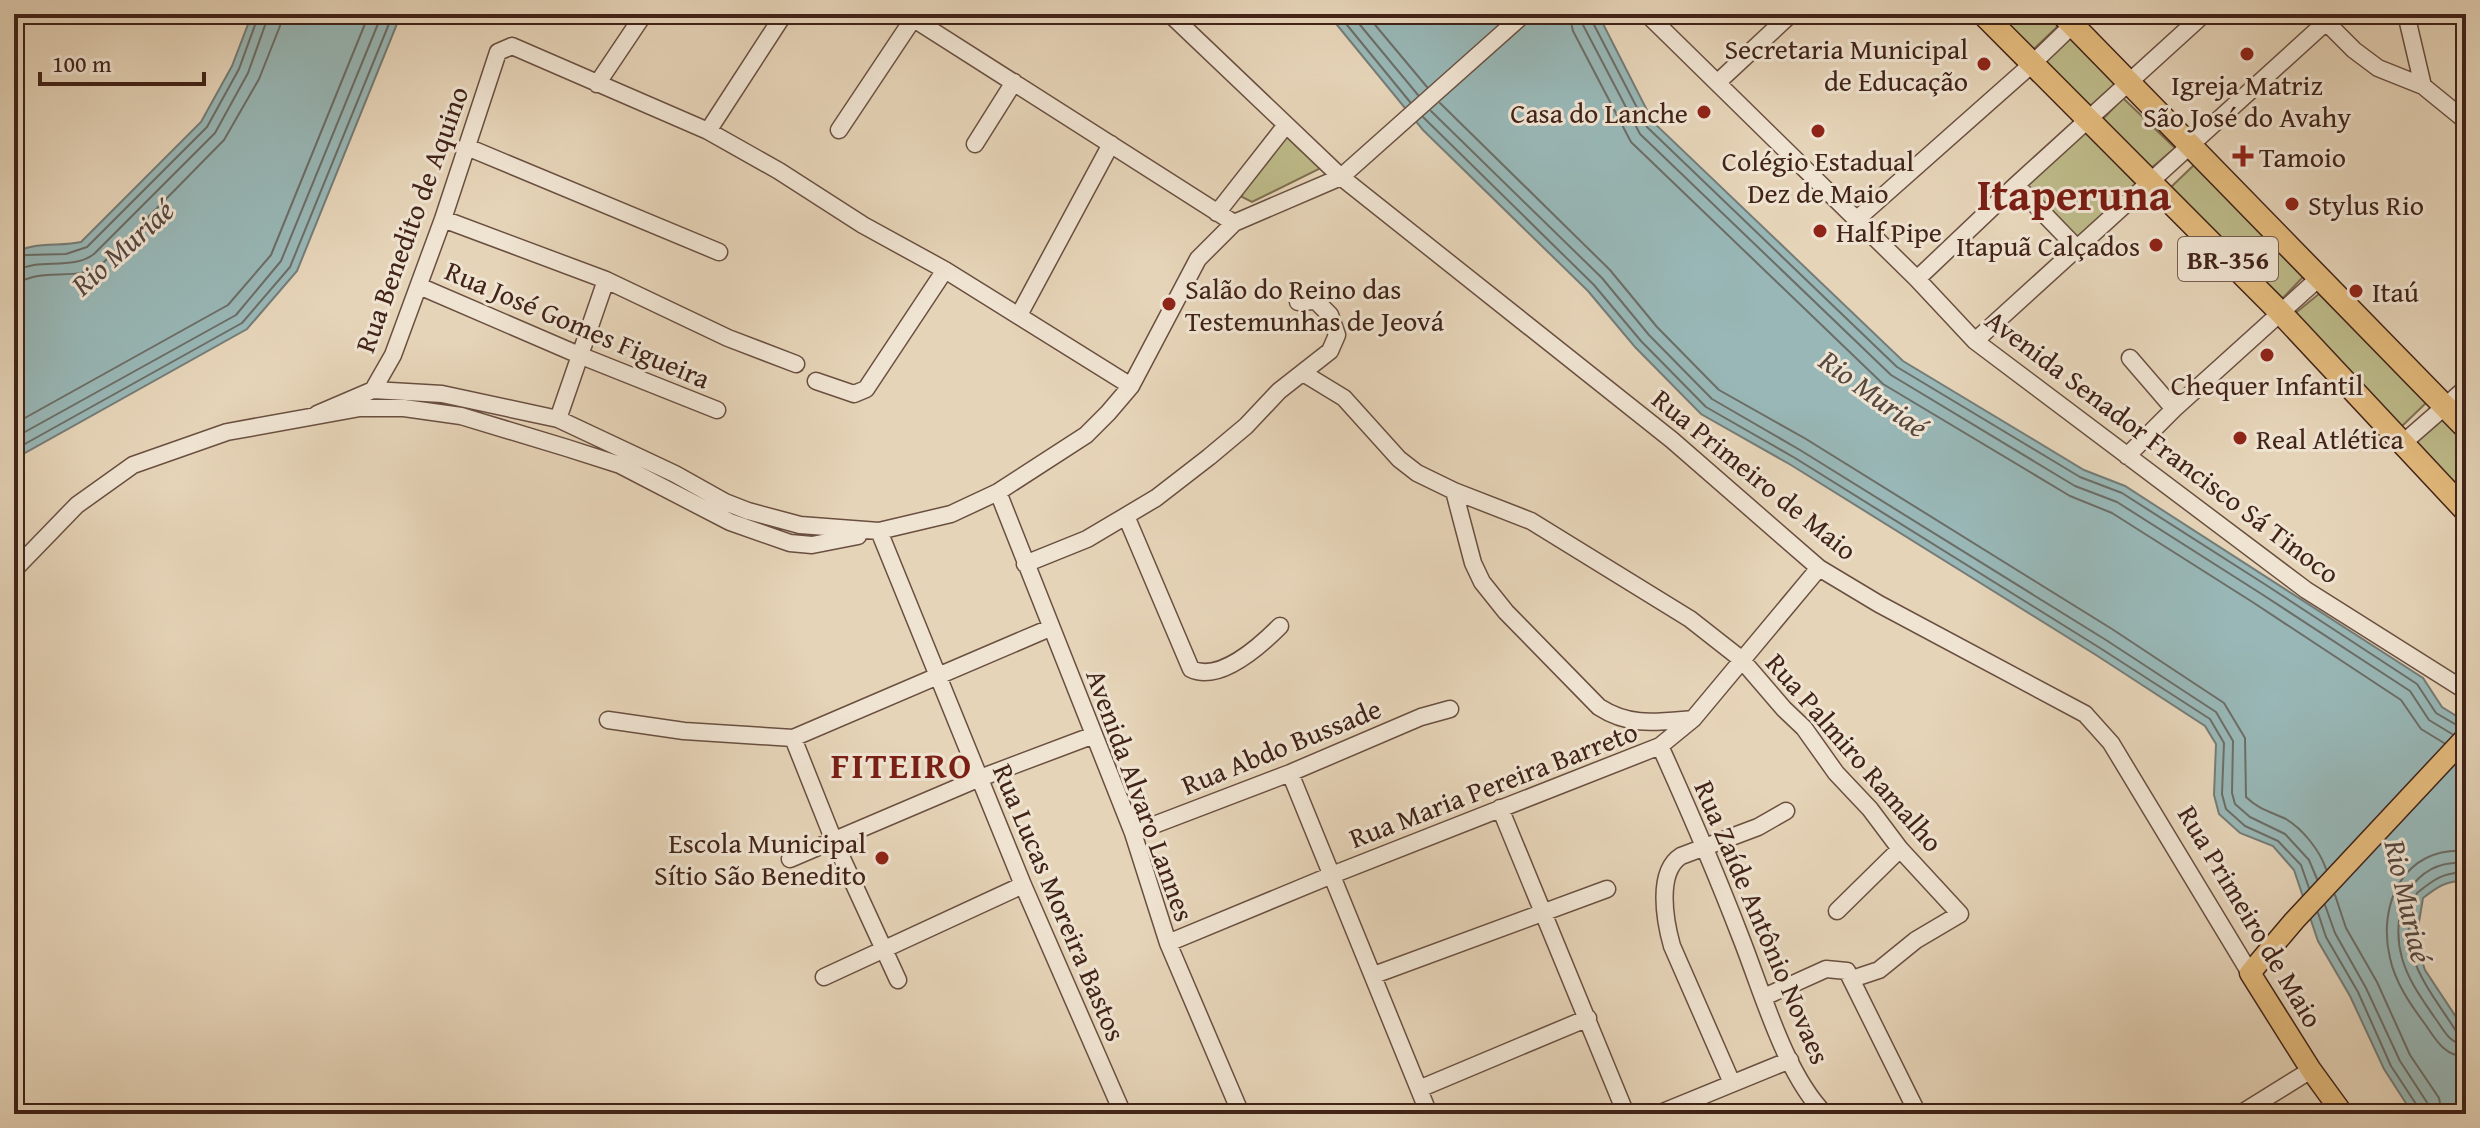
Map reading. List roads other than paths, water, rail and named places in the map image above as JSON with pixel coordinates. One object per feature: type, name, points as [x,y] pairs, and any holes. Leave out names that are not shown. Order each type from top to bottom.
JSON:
[{"type":"highway","name":"BR-356","points":[[1983,14],[2280,312],[2466,511]]},
{"type":"highway","name":"BR-356","points":[[2073,18],[2127,82],[2319,278],[2455,396],[2466,428]]},
{"type":"main road","points":[[2250,973],[2294,921],[2466,737]]},
{"type":"main road","name":"Rua Primeiro de Maio","points":[[2250,973],[2311,1070],[2343,1114]]},
{"type":"street","points":[[644,14],[597,84],[708,131],[779,171],[1131,386]]},
{"type":"street","points":[[708,131],[784,14]]},
{"type":"street","name":"Rua Primeiro de Maio","points":[[1170,14],[1341,177],[1672,440],[1819,568],[1879,604],[2085,714],[2111,743],[2250,973]]},
{"type":"street","points":[[14,570],[77,505],[133,465],[227,432],[360,408],[404,408],[461,416],[620,465],[730,522],[790,543],[812,545],[951,514],[998,492],[1086,435],[1131,386],[1198,259],[1234,223],[1341,177],[1524,14]]},
{"type":"street","name":"Avenida Senador Francisco Sá Tinoco","points":[[1636,14],[1653,20],[1718,82],[1917,279],[1975,341],[2306,590],[2466,691]]},
{"type":"street","points":[[1718,82],[1791,14]]},
{"type":"street","points":[[1917,279],[2204,14]]},
{"type":"street","points":[[2406,14],[2423,86]]},
{"type":"street","points":[[839,130],[909,16],[1234,223]]},
{"type":"street","points":[[1856,220],[2032,64],[2073,18]]},
{"type":"street","points":[[1975,341],[2322,18],[2354,50],[2378,68],[2423,86],[2466,121]]},
{"type":"street","name":"Rua Benedito de Aquino","points":[[317,414],[373,390],[393,355],[443,219],[498,52],[512,46],[597,84]]},
{"type":"street","points":[[975,144],[1014,82]]},
{"type":"street","points":[[1217,213],[1286,125]]},
{"type":"street","points":[[1019,315],[1111,144]]},
{"type":"street","points":[[467,147],[719,252]]},
{"type":"street","points":[[2016,185],[2076,247]]},
{"type":"street","points":[[443,219],[606,280],[728,338],[796,364]]},
{"type":"street","points":[[816,381],[854,394],[866,389],[945,270]]},
{"type":"street","points":[[2127,456],[2174,409],[2319,278]]},
{"type":"street","points":[[558,419],[606,280]]},
{"type":"street","name":"Rua José Gomes Figueira","points":[[419,286],[717,410]]},
{"type":"street","points":[[1025,564],[1087,539],[1156,498],[1246,426],[1279,391],[1330,351],[1337,335],[1335,324],[1325,308],[1316,301],[1298,302]]},
{"type":"street","points":[[2130,358],[2174,409]]},
{"type":"street","name":"Rua Palmiro Ramalho","points":[[1303,373],[1344,398],[1399,459],[1417,473],[1531,521],[1690,619],[1741,659],[1804,728],[1836,773],[1960,914],[1916,940],[1879,970],[1852,979]]},
{"type":"street","points":[[373,390],[442,394],[558,419],[748,511],[800,525],[879,531]]},
{"type":"street","points":[[2403,443],[2455,396]]},
{"type":"street","points":[[1454,491],[1473,563],[1482,582],[1572,682],[1599,707],[1629,722],[1693,719]]},
{"type":"street","name":"Avenida Alvaro Lannes","points":[[998,492],[1133,833],[1168,943],[1241,1114]]},
{"type":"street","points":[[1126,516],[1191,669],[1207,673],[1237,661],[1280,626]]},
{"type":"street","name":"Rua Lucas Moreira Bastos","points":[[879,531],[1023,885],[1123,1114]]},
{"type":"street","name":"Rua Maria Pereira Barreto","points":[[1168,943],[1660,746],[1693,719],[1819,568]]},
{"type":"street","points":[[608,720],[684,731],[793,738],[1050,628]]},
{"type":"street","name":"Rua Abdo Bussade","points":[[1133,833],[1290,773],[1421,717],[1450,709]]},
{"type":"street","points":[[790,859],[980,778],[1094,735]]},
{"type":"street","points":[[793,738],[834,841],[898,980]]},
{"type":"street","name":"Rua Zaíde Antônio Novaes","points":[[1660,746],[1705,847],[1790,1060],[1808,1095],[1825,1114]]},
{"type":"street","points":[[1290,773],[1429,1114]]},
{"type":"street","points":[[1500,808],[1626,1114]]},
{"type":"street","points":[[1732,1083],[1667,929],[1665,886],[1671,865],[1681,856],[1758,827],[1786,811]]},
{"type":"street","points":[[1837,911],[1900,849]]},
{"type":"street","points":[[824,977],[1023,885]]},
{"type":"street","points":[[1374,975],[1607,889]]},
{"type":"street","points":[[1764,997],[1826,969],[1847,971],[1918,1114]]},
{"type":"street","points":[[1419,1089],[1588,1018]]},
{"type":"street","points":[[1658,1114],[1790,1060]]},
{"type":"street","points":[[2240,1114],[2311,1070]]},
{"type":"water","name":"Rio Muriaé","points":[[252,14],[401,14],[297,271],[247,329],[14,459],[14,254],[28,247],[81,242],[201,122],[232,66]]},
{"type":"water","name":"Rio Muriaé","points":[[1328,14],[1598,14],[1653,122],[1903,361],[2084,470],[2125,486],[2423,678],[2442,707],[2466,722],[2466,881],[2443,885],[2423,898],[2417,934],[2425,970],[2466,1032],[2466,1114],[2413,1114],[2384,1069],[2350,996],[2318,941],[2294,870],[2273,846],[2240,833],[2219,814],[2214,795],[2216,744],[2205,726],[1791,465],[1701,414],[1635,347],[1588,291],[1423,130]]},
{"type":"place","name":"Igreja Matriz São José do Avahy","points":[[2247,54]]},
{"type":"place","name":"Secretaria Municipal de Educação","points":[[1984,64]]},
{"type":"place","name":"Casa do Lanche","points":[[1704,112]]},
{"type":"place","name":"Colégio Estadual Dez de Maio","points":[[1818,131]]},
{"type":"place","name":"Tamoio","points":[[2243,156]]},
{"type":"place","name":"Stylus Rio","points":[[2292,204]]},
{"type":"place","name":"Half Pipe","points":[[1820,231]]},
{"type":"place","name":"Itapuã Calçados","points":[[2156,245]]},
{"type":"place","name":"Itaú","points":[[2356,291]]},
{"type":"place","name":"Salão do Reino das Testemunhas de Jeová","points":[[1169,304]]},
{"type":"place","name":"Chequer Infantil","points":[[2267,355]]},
{"type":"place","name":"Real Atlética","points":[[2240,438]]},
{"type":"place","name":"Escola Municipal Sítio São Benedito","points":[[882,858]]},
{"type":"district","name":"Itaperuna","points":[[2074,194]]},
{"type":"district","name":"FITEIRO","points":[[902,764]]}]
